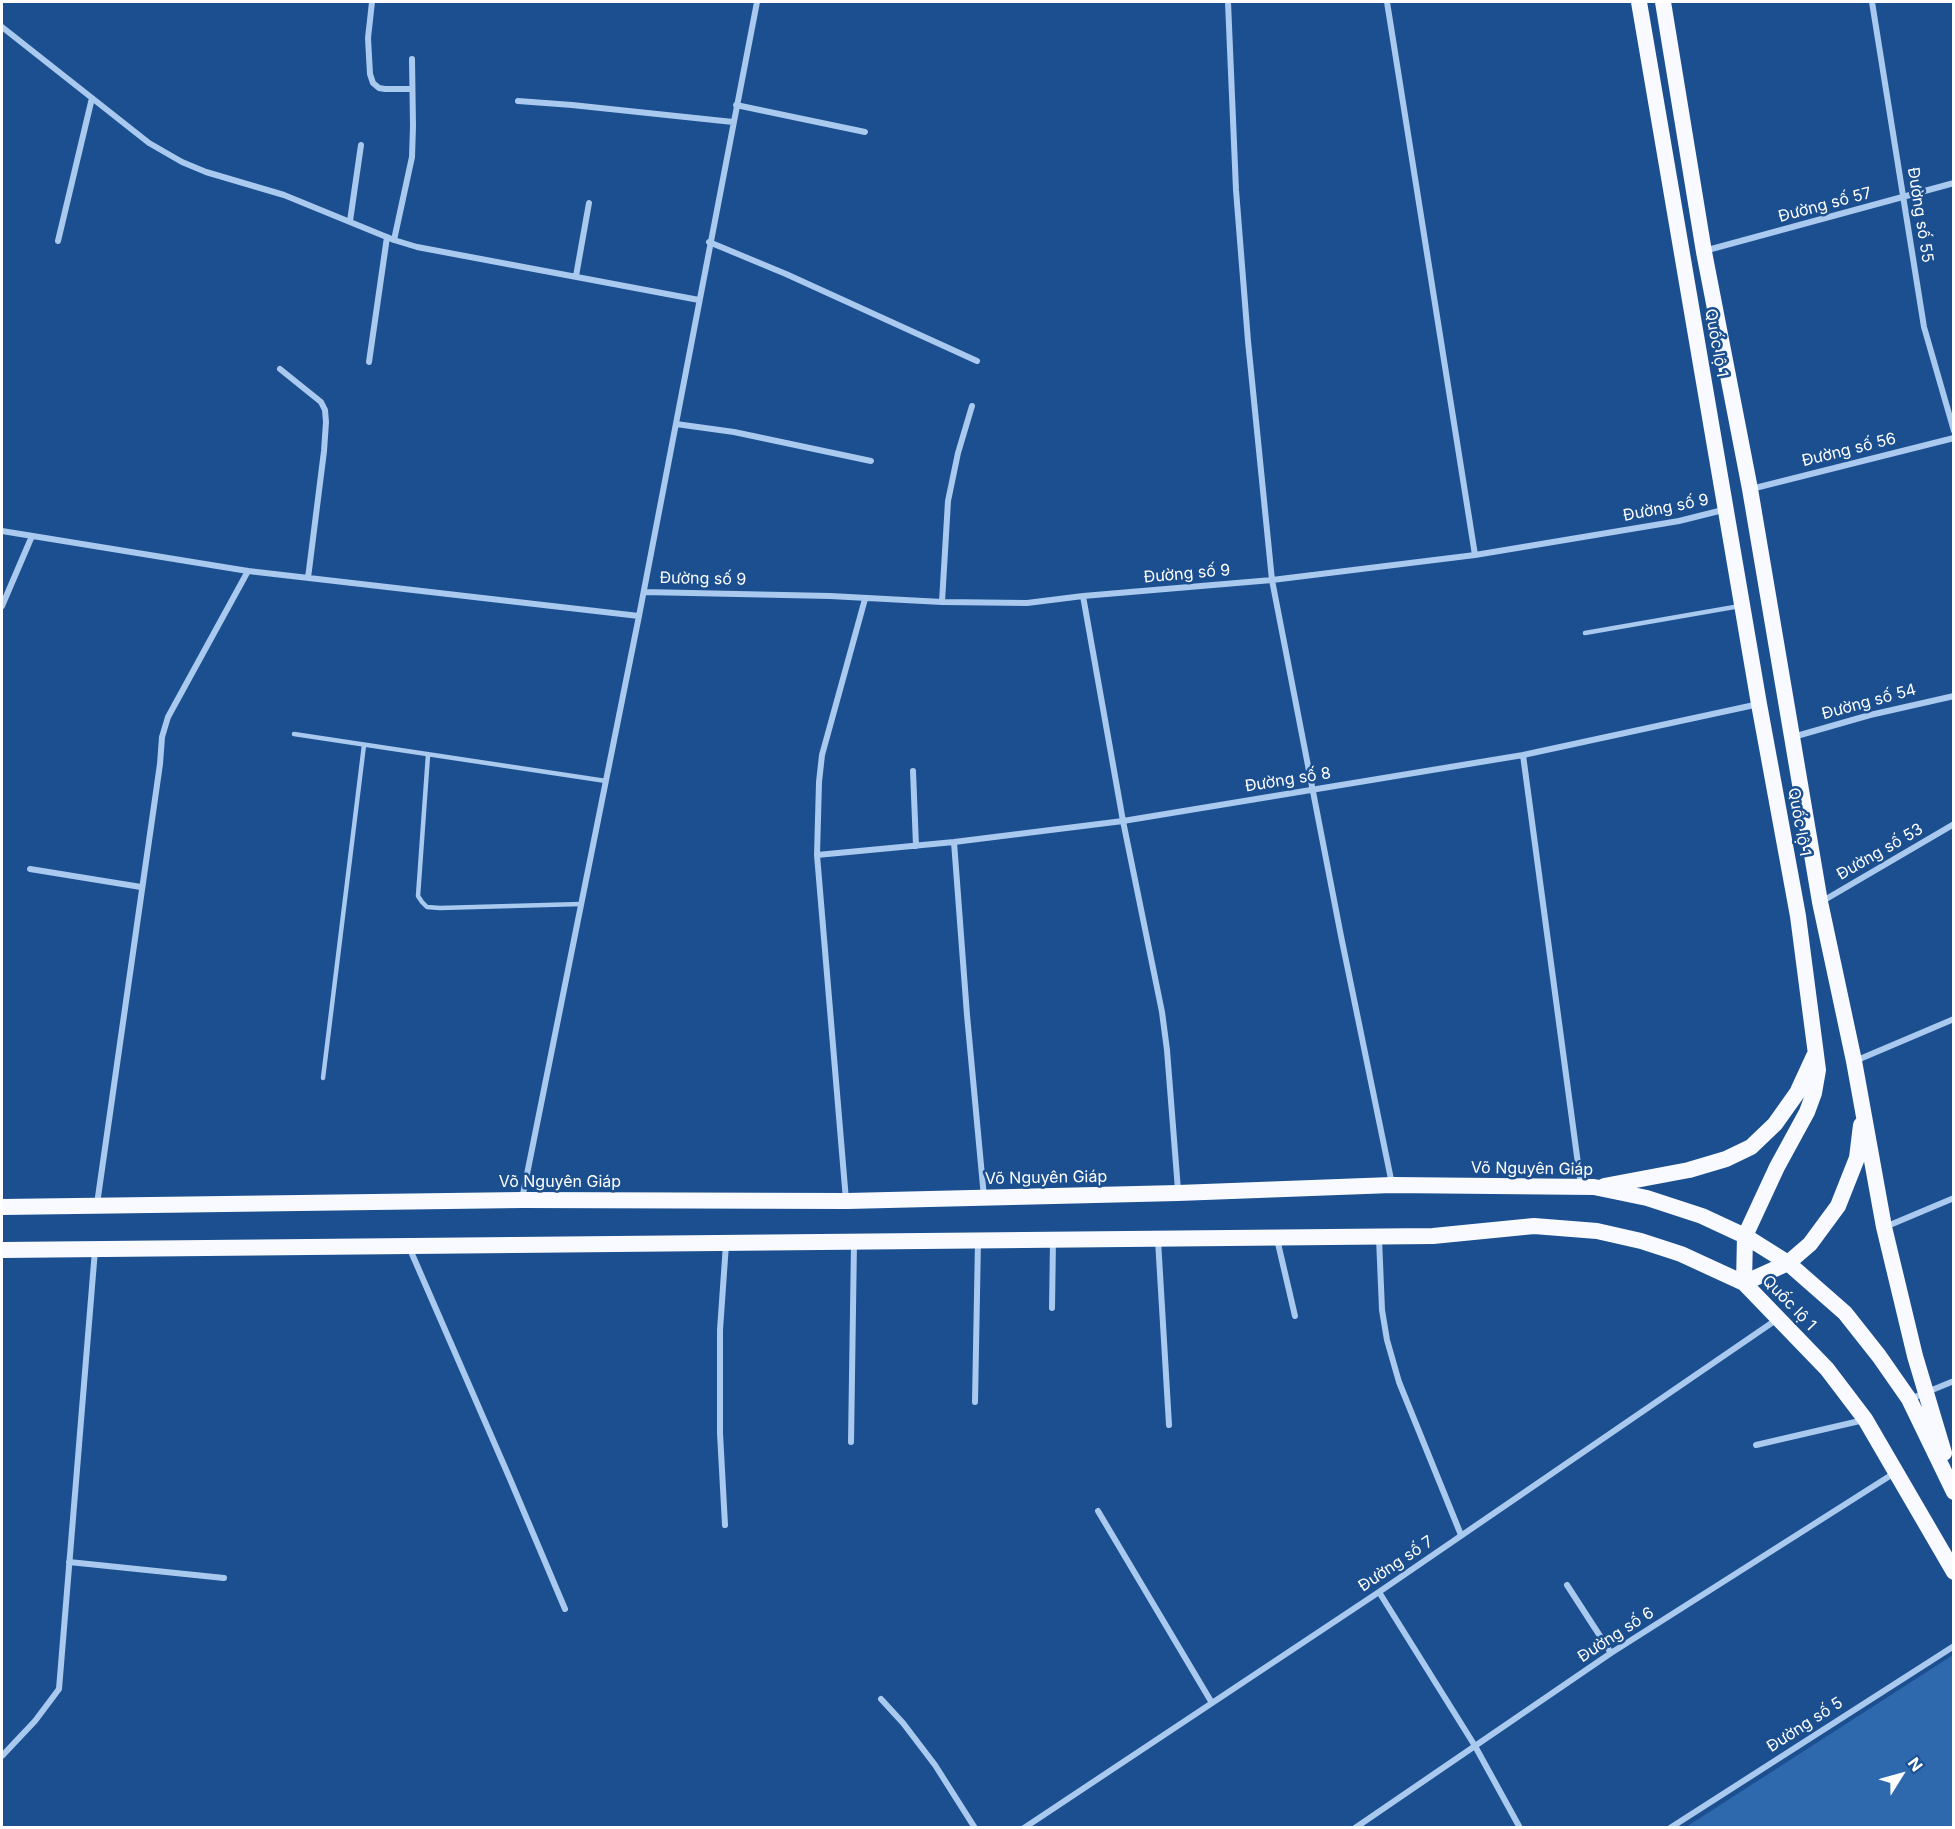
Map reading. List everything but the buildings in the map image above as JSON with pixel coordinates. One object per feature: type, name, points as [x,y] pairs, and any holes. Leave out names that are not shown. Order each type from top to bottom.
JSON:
[{"type":"highway","name":"Quốc lộ 1","points":[[1639,2],[1759,704],[1798,916],[1818,1070],[1814,1093],[1807,1112],[1777,1167],[1745,1236],[1744,1283],[1827,1369],[1865,1419],[1953,1572]]},
{"type":"highway","name":"Quốc lộ 1","points":[[1663,2],[1704,252],[1750,489],[1820,902],[1854,1061],[1884,1227],[1915,1356],[1953,1486]]},
{"type":"highway","points":[[1587,1187],[1689,1170],[1726,1159],[1751,1147],[1775,1124],[1797,1093],[1816,1052]]},
{"type":"highway","points":[[2,1250],[1379,1237],[1433,1236],[1534,1226],[1597,1231],[1641,1241],[1681,1254],[1744,1283],[1788,1263],[1810,1244],[1838,1206],[1857,1158],[1863,1112]]},
{"type":"highway","name":"Võ Nguyên Giáp","points":[[2,1207],[522,1200],[846,1201],[1392,1185],[1587,1187],[1647,1198],[1702,1216],[1745,1236],[1788,1263],[1845,1313],[1879,1356],[1909,1399],[1953,1492]]},
{"type":"street","points":[[372,2],[368,38],[370,74],[373,83],[385,89],[412,89]]},
{"type":"street","points":[[522,1200],[644,592],[709,242],[757,2]]},
{"type":"street","points":[[1228,2],[1236,190],[1247,330],[1272,580],[1343,948],[1392,1185]]},
{"type":"street","points":[[1387,2],[1475,555]]},
{"type":"street","name":"Đường số 55","points":[[1872,2],[1924,327],[1953,431]]},
{"type":"street","points":[[2,27],[149,143],[182,162],[206,172],[284,195],[417,247],[699,300]]},
{"type":"street","points":[[369,362],[390,238],[409,179],[412,157],[412,59]]},
{"type":"street","points":[[58,242],[92,98]]},
{"type":"street","points":[[518,101],[733,122]]},
{"type":"street","points":[[736,105],[865,132]]},
{"type":"street","points":[[350,222],[361,145]]},
{"type":"street","name":"Đường số 57","points":[[1704,252],[1953,183]]},
{"type":"street","points":[[576,276],[589,203]]},
{"type":"street","points":[[709,242],[786,274],[977,361]]},
{"type":"street","points":[[280,369],[321,402],[325,410],[324,451],[308,578]]},
{"type":"street","points":[[942,602],[948,501],[958,453],[972,406]]},
{"type":"street","points":[[676,424],[734,432],[871,461]]},
{"type":"street","name":"Đường số 56","points":[[1750,489],[1953,438]]},
{"type":"street","name":"Đường số 9","points":[[644,592],[1027,603],[1272,580],[1475,555],[1679,520],[1727,509]]},
{"type":"street","points":[[2,531],[248,571],[639,616]]},
{"type":"street","points":[[2,606],[32,536]]},
{"type":"street","points":[[96,1207],[162,737],[168,717],[248,571]]},
{"type":"street","points":[[1083,596],[1123,821],[1162,1012],[1178,1193]]},
{"type":"street","points":[[846,1201],[817,855],[819,782],[822,755],[865,599]]},
{"type":"street","name":"Đường số 54","points":[[1792,737],[1953,696]]},
{"type":"street","name":"Đường số 8","points":[[817,855],[954,842],[1123,821],[1523,755],[1759,704]]},
{"type":"street","points":[[1523,755],[1587,1187]]},
{"type":"street","points":[[913,771],[916,846]]},
{"type":"street","name":"Đường số 53","points":[[1820,902],[1953,824]]},
{"type":"street","points":[[954,842],[984,1197]]},
{"type":"street","points":[[30,869],[141,887]]},
{"type":"street","points":[[1854,1061],[1953,1019]]},
{"type":"street","points":[[1884,1227],[1953,1198]]},
{"type":"street","points":[[1379,1237],[1382,1310],[1387,1340],[1399,1382],[1461,1535]]},
{"type":"street","points":[[1276,1238],[1295,1316]]},
{"type":"street","points":[[1158,1239],[1168,1425]]},
{"type":"street","points":[[1052,1308],[1053,1240]]},
{"type":"street","points":[[975,1402],[978,1241]]},
{"type":"street","points":[[851,1442],[854,1242]]},
{"type":"street","points":[[724,1525],[720,1433],[720,1330],[726,1243]]},
{"type":"street","points":[[408,1246],[565,1609]]},
{"type":"street","points":[[2,1756],[35,1721],[59,1689],[95,1249]]},
{"type":"street","name":"Đường số 7","points":[[1024,1827],[1379,1592],[1779,1318]]},
{"type":"street","points":[[1909,1399],[1953,1381]]},
{"type":"street","points":[[1756,1445],[1865,1419]]},
{"type":"street","name":"Đường số 6","points":[[1355,1827],[1611,1653],[1896,1472]]},
{"type":"street","points":[[1098,1511],[1212,1703]]},
{"type":"street","points":[[69,1562],[224,1578]]},
{"type":"street","points":[[1567,1585],[1611,1653]]},
{"type":"street","points":[[1379,1592],[1475,1746],[1520,1827]]},
{"type":"street","name":"Đường số 5","points":[[1670,1827],[1953,1646]]},
{"type":"street","points":[[881,1699],[903,1723],[935,1765],[975,1827]]},
{"type":"lane","points":[[1585,633],[1742,605]]},
{"type":"lane","points":[[294,735],[606,781]]},
{"type":"lane","points":[[323,1078],[364,745]]},
{"type":"lane","points":[[428,755],[418,896],[427,907],[581,904]]},
{"type":"shaded area","points":[[1953,1655],[1953,1827],[1686,1827]]}]
